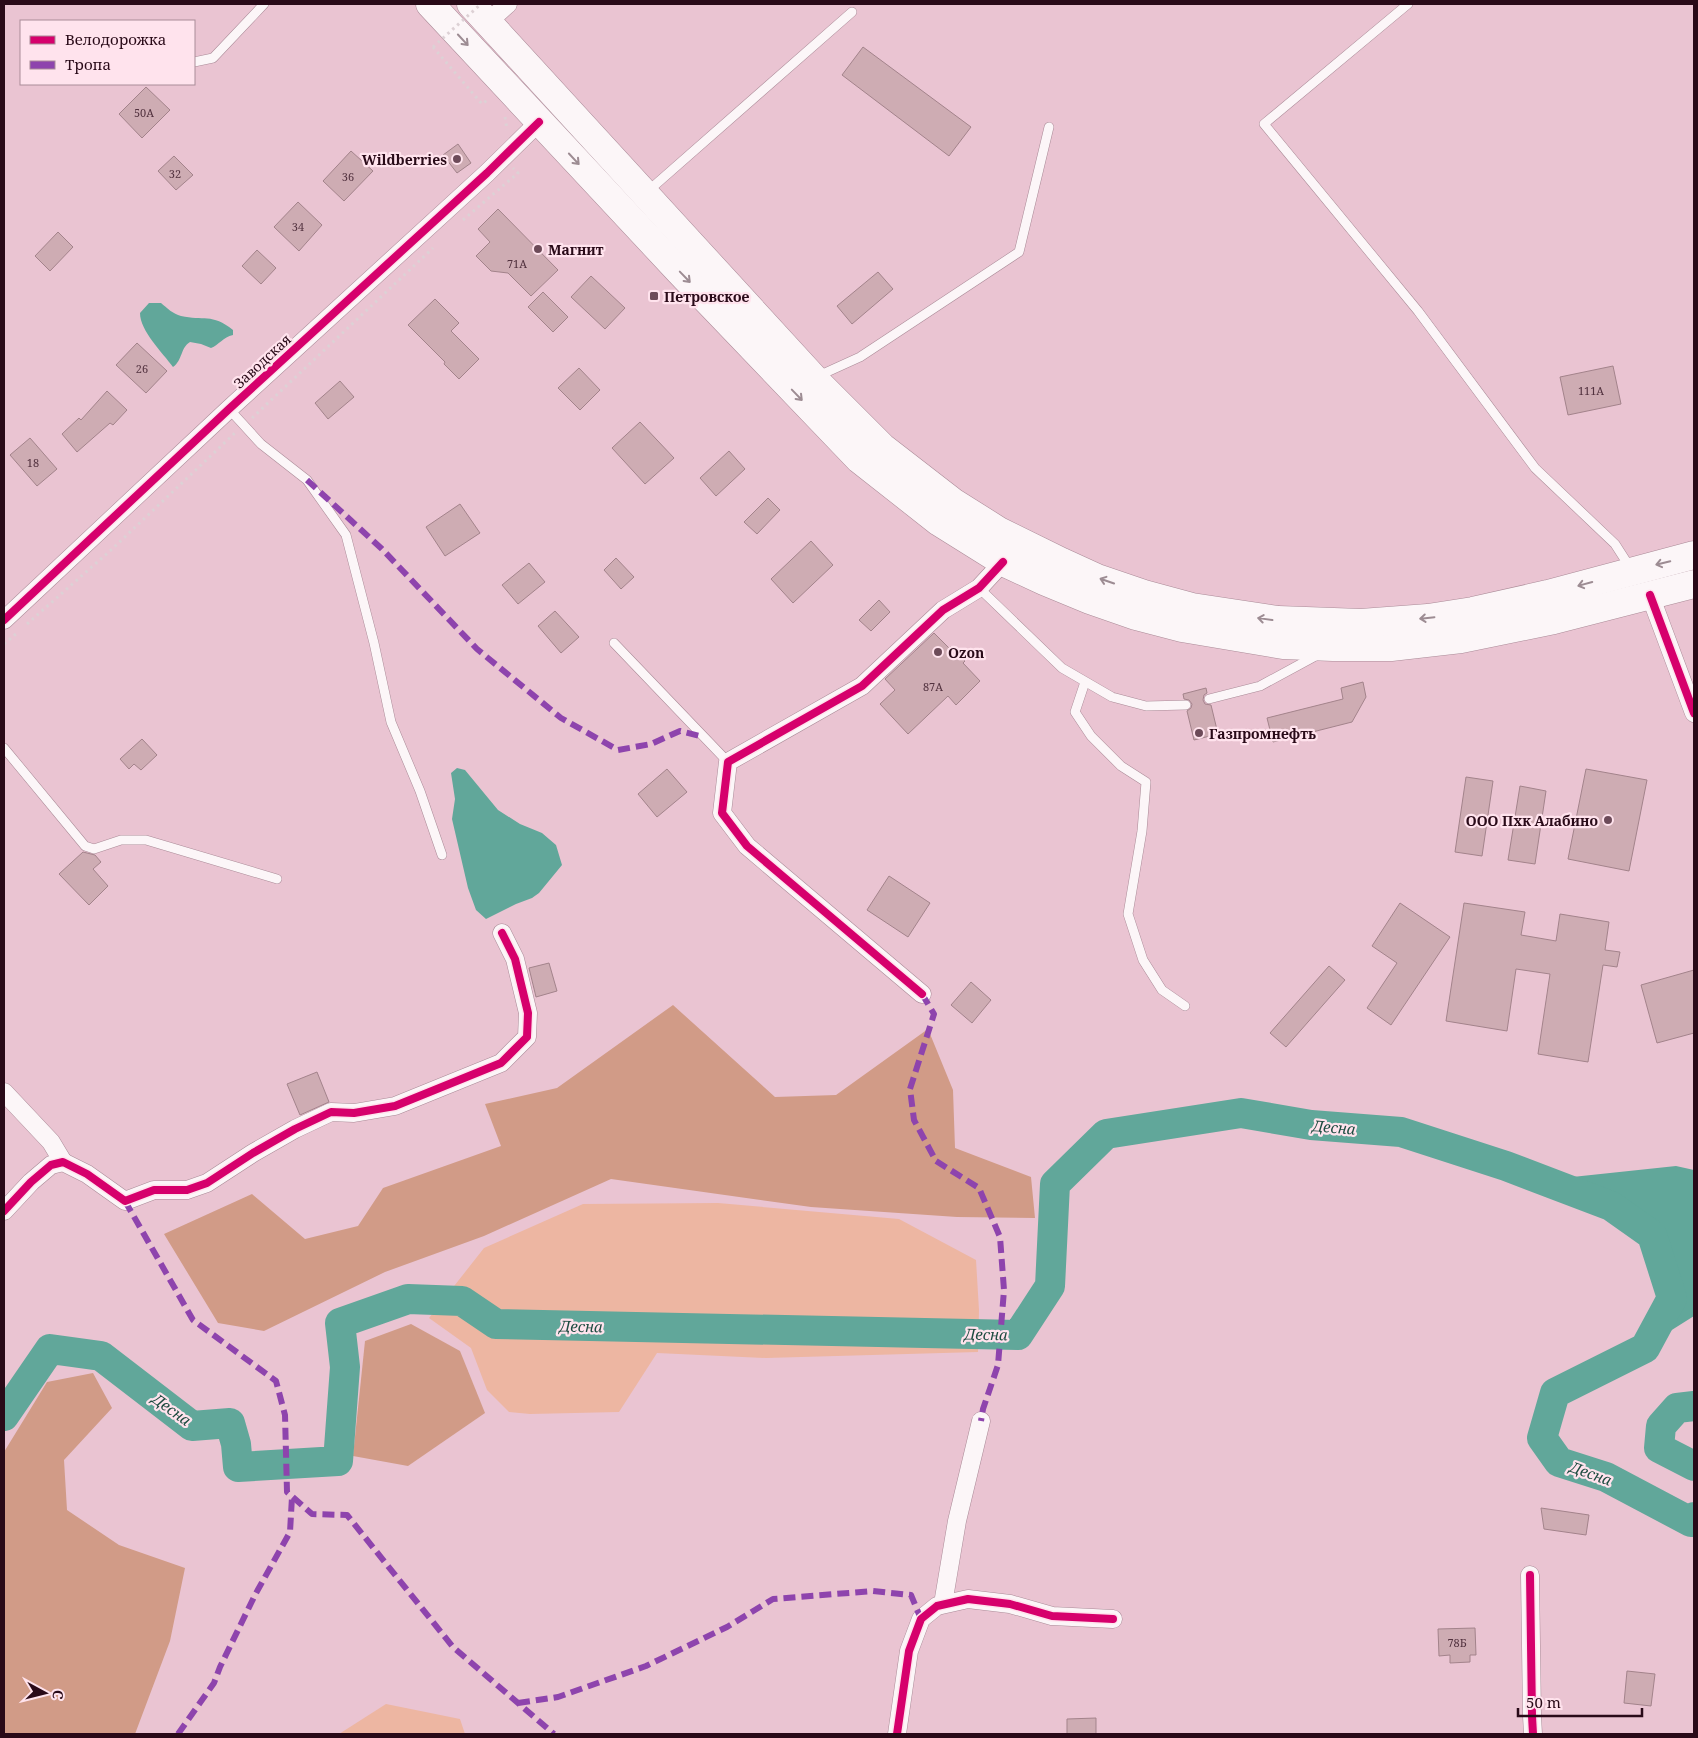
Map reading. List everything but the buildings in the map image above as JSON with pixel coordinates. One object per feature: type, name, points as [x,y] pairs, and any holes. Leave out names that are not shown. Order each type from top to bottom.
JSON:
[{"type":"highway","points":[[430,4],[539,122],[859,459],[939,522],[1003,562],[1090,600],[1136,616],[1182,628],[1283,645],[1332,647],[1391,646],[1461,639],[1554,620],[1694,584]]},
{"type":"highway","points":[[480,10],[814,378],[882,447],[953,502],[1000,530],[1097,578],[1144,594],[1192,607],[1278,620],[1361,623],[1428,618],[1482,609],[1548,594],[1694,555]]},
{"type":"street","points":[[480,10],[508,4]]},
{"type":"street","name":"Заводская","points":[[4,620],[228,408],[539,122]]},
{"type":"street","points":[[922,994],[747,846],[722,813],[728,762],[862,686],[943,610],[979,588],[1003,562]]},
{"type":"street","points":[[1650,595],[1694,713]]},
{"type":"street","points":[[4,1092],[51,1142],[63,1162],[87,1174],[125,1201],[154,1190],[187,1190],[207,1183],[253,1153],[332,1112],[354,1113],[396,1106],[501,1063],[527,1037],[528,1013],[515,959],[502,933]]},
{"type":"street","points":[[4,1211],[50,1165],[63,1162]]},
{"type":"street","points":[[943,1604],[957,1521],[981,1421]]},
{"type":"street","points":[[1530,1576],[1533,1734]]},
{"type":"street","points":[[897,1734],[909,1652],[921,1620],[937,1606],[968,1599],[1010,1604],[1052,1616],[1113,1619]]},
{"type":"lane","points":[[195,62],[213,58],[264,4]]},
{"type":"lane","points":[[1408,4],[1264,124],[1418,311],[1535,468],[1615,544],[1632,571]]},
{"type":"lane","points":[[645,194],[852,12]]},
{"type":"lane","points":[[814,378],[860,357],[1019,252],[1048,127]]},
{"type":"lane","points":[[228,408],[261,444],[307,480],[346,535],[374,643],[391,722],[420,791],[442,855]]},
{"type":"lane","points":[[979,588],[1062,668],[1085,682],[1112,697],[1146,706],[1186,705]]},
{"type":"lane","points":[[614,643],[728,762]]},
{"type":"lane","points":[[1209,699],[1260,686],[1332,647]]},
{"type":"lane","points":[[1085,682],[1075,712],[1091,736],[1121,766],[1146,782],[1142,831],[1128,914],[1142,960],[1162,990],[1185,1006]]},
{"type":"lane","points":[[4,748],[85,846],[94,849],[121,840],[146,840],[277,878]]},
{"type":"path","points":[[480,10],[433,47],[482,104],[489,99],[494,104]]},
{"type":"path","points":[[462,221],[518,173],[496,152],[506,142],[508,127],[504,115]]},
{"type":"path","points":[[25,625],[111,550],[434,247]]},
{"type":"path","points":[[4,644],[18,632]]},
{"type":"shaded area","points":[[149,303],[161,303],[181,316],[219,321],[233,330],[233,335],[226,337],[211,348],[190,342],[173,367],[153,342],[141,320],[140,313]]},
{"type":"shaded area","points":[[457,768],[465,770],[498,810],[520,824],[542,833],[556,845],[562,865],[539,893],[532,898],[486,919],[476,910],[468,888],[452,819],[455,799],[451,773]]},
{"type":"shaded area","points":[[673,1005],[775,1097],[836,1095],[928,1029],[953,1090],[955,1148],[1031,1177],[1035,1218],[957,1217],[811,1207],[611,1179],[484,1236],[385,1272],[264,1331],[218,1323],[164,1234],[252,1194],[305,1239],[358,1226],[383,1188],[501,1146],[485,1104],[557,1088]]},
{"type":"shaded area","points":[[1676,1166],[1694,1170],[1694,1316],[1640,1350],[1672,1298],[1652,1235],[1611,1206],[1544,1180]]},
{"type":"shaded area","points":[[718,1203],[899,1219],[976,1260],[979,1310],[978,1352],[766,1358],[657,1353],[619,1412],[530,1414],[509,1412],[487,1390],[471,1348],[429,1318],[484,1248],[583,1204]]},
{"type":"shaded area","points":[[411,1324],[460,1351],[485,1413],[408,1466],[353,1456],[365,1341]]},
{"type":"shaded area","points":[[93,1373],[112,1408],[64,1460],[67,1510],[119,1545],[185,1568],[170,1641],[135,1734],[4,1734],[4,1452],[47,1382]]},
{"type":"shaded area","points":[[386,1704],[460,1719],[465,1734],[339,1734]]},
{"type":"waterway","name":"Десна","points":[[4,1416],[50,1349],[101,1356],[192,1426],[230,1423],[236,1444],[238,1467],[338,1461],[345,1367],[340,1323],[408,1299],[462,1301],[496,1324],[1018,1335],[1050,1286],[1055,1184],[1106,1134],[1241,1113],[1311,1125],[1401,1132],[1506,1166],[1611,1206],[1652,1235],[1672,1298],[1645,1348],[1555,1393],[1542,1438],[1559,1462],[1606,1477],[1691,1522],[1694,1517]]},
{"type":"waterway","name":"Десна","points":[[1694,1406],[1677,1408],[1661,1426],[1659,1448],[1694,1466]]},
{"type":"marked path","points":[[307,480],[382,549],[477,649],[561,718],[618,750],[651,744],[680,731],[704,737]]},
{"type":"marked path","points":[[922,994],[934,1014],[910,1089],[914,1120],[936,1161],[979,1188],[1000,1237],[1004,1290],[998,1365],[983,1409],[981,1421]]},
{"type":"marked path","points":[[125,1201],[193,1320],[276,1381],[285,1415],[287,1492],[312,1514],[347,1515],[453,1647],[554,1734]]},
{"type":"marked path","points":[[178,1734],[214,1683],[255,1595],[290,1532],[292,1497]]},
{"type":"marked path","points":[[518,1703],[558,1697],[646,1666],[727,1627],[773,1599],[873,1591],[911,1595],[921,1619]]},
{"type":"cycle path","points":[[4,620],[229,409],[487,173],[539,122]]},
{"type":"cycle path","points":[[922,994],[747,846],[722,813],[728,762],[862,686],[943,610],[979,588],[1003,562]]},
{"type":"cycle path","points":[[1650,595],[1694,713]]},
{"type":"cycle path","points":[[4,1211],[31,1182],[51,1165],[63,1162],[87,1174],[125,1201],[154,1190],[187,1190],[207,1183],[253,1153],[295,1129],[331,1112],[354,1113],[395,1106],[501,1063],[527,1037],[528,1013],[515,959],[502,933]]},
{"type":"cycle path","points":[[1530,1575],[1533,1734]]},
{"type":"cycle path","points":[[897,1734],[909,1651],[921,1619],[937,1606],[968,1599],[1010,1604],[1052,1616],[1113,1619]]},
{"type":"place","name":"Wildberries","points":[[457,159]]},
{"type":"place","name":"Магнит","points":[[538,249]]},
{"type":"place","name":"Петровское","points":[[654,296]]},
{"type":"place","name":"Ozon","points":[[938,652]]},
{"type":"place","name":"Газпромнефть","points":[[1199,733]]},
{"type":"place","name":"ООО Пхк Алабино","points":[[1608,820]]}]
